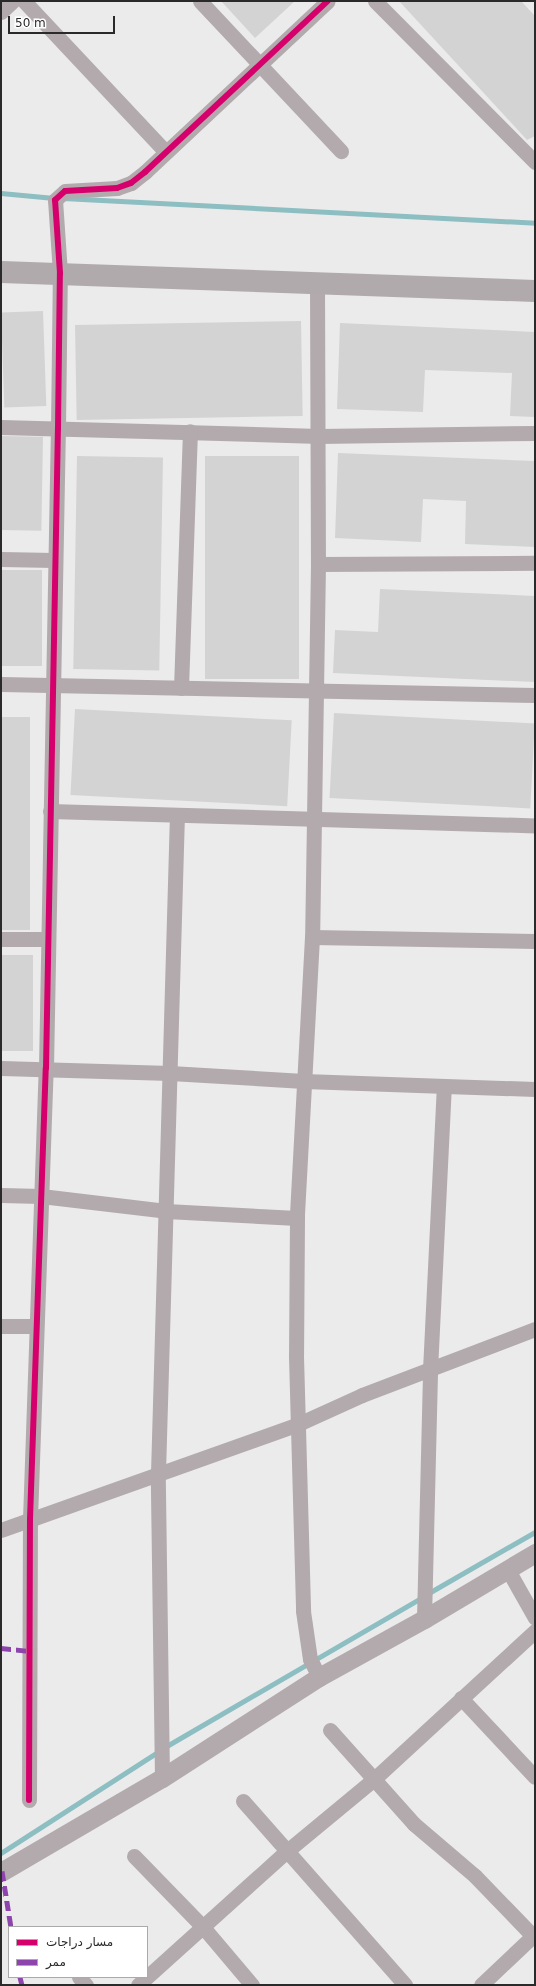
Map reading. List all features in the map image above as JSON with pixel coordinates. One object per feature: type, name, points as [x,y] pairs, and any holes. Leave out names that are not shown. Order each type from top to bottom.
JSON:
[{"type":"main road","points":[[1,272],[535,291]]},
{"type":"street","points":[[1,12],[13,1]]},
{"type":"street","points":[[24,1],[166,152]]},
{"type":"street","points":[[200,1],[341,150]]},
{"type":"street","points":[[29,1800],[30,1519],[35,1326],[46,1068],[54,560],[58,428],[60,273],[55,206],[57,197],[65,191],[125,186],[145,172],[258,64],[328,1]]},
{"type":"street","points":[[375,1],[535,162]]},
{"type":"street","points":[[317,284],[319,436],[312,937],[297,1218],[296,1425],[303,1611],[310,1659],[319,1677]]},
{"type":"street","points":[[1,427],[190,431],[319,436],[535,433]]},
{"type":"street","points":[[181,688],[190,431]]},
{"type":"street","points":[[1,559],[54,560]]},
{"type":"street","points":[[318,564],[535,563]]},
{"type":"street","points":[[1,684],[535,695]]},
{"type":"street","points":[[50,811],[314,821],[535,825]]},
{"type":"street","points":[[162,1778],[158,1474],[177,815]]},
{"type":"street","points":[[312,937],[535,941]]},
{"type":"street","points":[[1,939],[47,939]]},
{"type":"street","points":[[1,1068],[46,1068],[170,1073],[444,1088],[535,1089]]},
{"type":"street","points":[[424,1619],[430,1370],[444,1088]]},
{"type":"street","points":[[1,1195],[41,1196],[166,1211],[297,1218]]},
{"type":"street","points":[[1,1326],[35,1326]]},
{"type":"street","points":[[1,1530],[296,1425],[362,1395],[535,1329]]},
{"type":"street","points":[[1,1872],[162,1778],[319,1677],[424,1619],[535,1553]]},
{"type":"street","points":[[508,1570],[535,1618]]},
{"type":"street","points":[[148,1976],[287,1850],[374,1779],[535,1630]]},
{"type":"street","points":[[461,1698],[535,1777]]},
{"type":"street","points":[[330,1730],[414,1824],[475,1876],[534,1935],[480,1985]]},
{"type":"street","points":[[243,1801],[405,1985]]},
{"type":"street","points":[[134,1856],[203,1927],[252,1985]]},
{"type":"street","points":[[138,1985],[146,1978]]},
{"type":"building","points":[[221,1],[295,1],[255,38]]},
{"type":"building","points":[[399,1],[521,1],[535,16],[535,136],[527,140]]},
{"type":"building","points":[[43,311],[46,406],[4,407],[1,312]]},
{"type":"building","points":[[301,321],[303,416],[77,420],[75,325]]},
{"type":"building","points":[[340,323],[535,332],[535,417],[510,416],[512,373],[425,370],[423,412],[337,409]]},
{"type":"building","points":[[1,436],[43,437],[41,531],[1,530]]},
{"type":"building","points":[[338,453],[535,461],[535,547],[465,544],[466,501],[423,499],[421,542],[335,538]]},
{"type":"building","points":[[77,456],[163,458],[159,670],[73,669]]},
{"type":"building","points":[[205,456],[299,456],[299,679],[205,679]]},
{"type":"building","points":[[1,570],[42,570],[42,666],[1,666]]},
{"type":"building","points":[[380,589],[535,596],[535,682],[333,673],[335,630],[378,632]]},
{"type":"building","points":[[75,709],[292,720],[287,806],[70,795]]},
{"type":"building","points":[[334,713],[535,724],[530,808],[330,798]]},
{"type":"building","points":[[1,717],[30,717],[30,930],[1,930]]},
{"type":"building","points":[[1,955],[33,955],[33,1051],[1,1051]]},
{"type":"waterway","points":[[1,193],[54,198]]},
{"type":"waterway","points":[[63,198],[535,223]]},
{"type":"waterway","points":[[427,1594],[535,1532]]},
{"type":"waterway","points":[[165,1747],[421,1598]]},
{"type":"waterway","points":[[1,1853],[159,1751]]},
{"type":"marked path","points":[[1,1648],[31,1651]]},
{"type":"marked path","points":[[2,1871],[11,1926]]},
{"type":"marked path","points":[[20,1978],[22,1985]]},
{"type":"cycle path","points":[[29,1800],[30,1519],[46,1068],[58,428],[60,273],[55,200],[65,191],[117,188],[131,183],[145,172],[328,1]]}]
